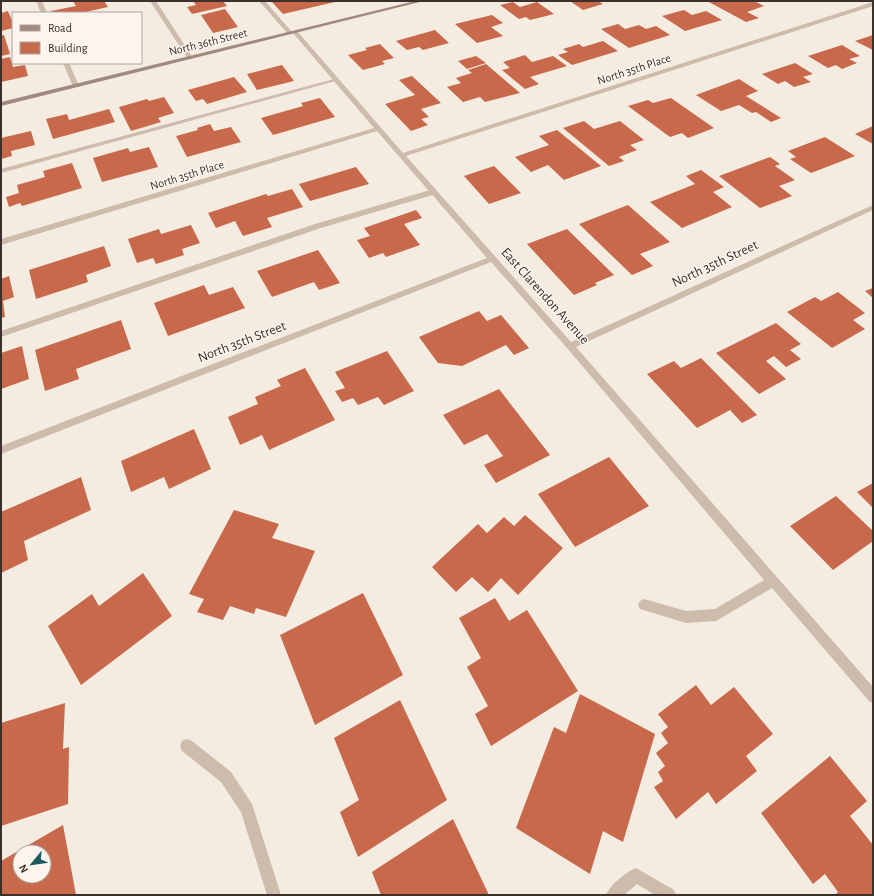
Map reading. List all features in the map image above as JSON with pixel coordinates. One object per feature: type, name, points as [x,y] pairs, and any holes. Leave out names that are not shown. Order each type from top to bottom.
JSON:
[{"type":"main road","name":"North 36th Street","points":[[1,104],[421,1]]},
{"type":"street","points":[[39,1],[44,12]]},
{"type":"street","points":[[153,1],[190,58]]},
{"type":"street","name":"East Clarendon Avenue","points":[[262,1],[336,80],[570,346],[873,697]]},
{"type":"street","name":"North 35th Place","points":[[402,155],[873,4]]},
{"type":"street","points":[[66,64],[76,86]]},
{"type":"street","points":[[1,171],[336,80]]},
{"type":"street","name":"North 35th Place","points":[[1,242],[378,129]]},
{"type":"street","points":[[1,334],[318,226],[433,192]]},
{"type":"street","name":"North 35th Street","points":[[570,346],[873,207]]},
{"type":"street","name":"North 35th Street","points":[[1,450],[492,259]]},
{"type":"street","points":[[644,605],[686,617],[716,615],[773,581]]},
{"type":"street","points":[[187,746],[226,777],[247,809],[274,895]]},
{"type":"street","points":[[613,895],[636,875],[669,895]]},
{"type":"building","points":[[73,1],[104,1],[108,7],[86,12],[51,11],[76,6]]},
{"type":"building","points":[[193,1],[223,1],[227,6],[192,14],[187,7],[196,5]]},
{"type":"building","points":[[271,1],[335,1],[335,2],[283,14]]},
{"type":"building","points":[[570,1],[598,1],[603,4],[583,10]]},
{"type":"building","points":[[754,1],[764,6],[747,12],[759,18],[746,22],[709,2]]},
{"type":"building","points":[[513,2],[520,7],[537,2],[554,14],[530,20],[526,17],[519,19],[500,5]]},
{"type":"building","points":[[225,9],[238,27],[213,33],[201,15]]},
{"type":"building","points":[[684,10],[692,15],[706,11],[722,20],[685,31],[662,16]]},
{"type":"building","points":[[8,11],[12,21],[12,28],[1,31],[1,13]]},
{"type":"building","points":[[492,15],[503,23],[491,27],[503,36],[477,43],[455,24]]},
{"type":"building","points":[[618,24],[625,29],[639,25],[646,29],[656,26],[670,35],[629,48],[601,29]]},
{"type":"building","points":[[435,30],[449,43],[423,50],[419,47],[407,50],[396,41]]},
{"type":"building","points":[[1,35],[4,35],[10,54],[1,56]]},
{"type":"building","points":[[873,35],[873,50],[855,41]]},
{"type":"building","points":[[603,41],[618,51],[572,65],[558,55],[568,52],[563,49],[579,44],[583,47]]},
{"type":"building","points":[[380,44],[394,58],[382,61],[385,64],[363,70],[348,55],[367,50],[365,48]]},
{"type":"building","points":[[842,45],[860,56],[849,59],[857,63],[842,69],[836,65],[828,68],[808,56]]},
{"type":"building","points":[[525,55],[532,62],[553,56],[567,66],[530,77],[539,84],[525,89],[502,70],[510,68],[503,62]]},
{"type":"building","points":[[476,56],[486,63],[467,69],[458,61]]},
{"type":"building","points":[[10,57],[13,67],[25,65],[28,76],[1,82],[1,59]]},
{"type":"building","points":[[795,63],[813,74],[803,77],[811,82],[794,87],[785,81],[778,84],[762,74]]},
{"type":"building","points":[[486,64],[520,93],[485,102],[480,97],[463,102],[447,87],[461,83],[456,78],[472,73],[468,70]]},
{"type":"building","points":[[282,65],[294,81],[257,90],[247,74]]},
{"type":"building","points":[[412,76],[441,103],[421,109],[429,117],[421,119],[428,125],[411,131],[385,104],[415,95],[399,80]]},
{"type":"building","points":[[234,77],[247,92],[207,104],[203,99],[196,101],[188,90]]},
{"type":"building","points":[[739,79],[758,91],[746,96],[781,118],[771,122],[756,112],[752,113],[739,105],[721,111],[696,95]]},
{"type":"building","points":[[164,97],[174,113],[158,118],[161,122],[131,131],[119,107],[147,99],[149,101]]},
{"type":"building","points":[[320,98],[335,117],[273,135],[261,118],[303,106],[301,103]]},
{"type":"building","points":[[671,98],[714,128],[688,138],[682,133],[670,137],[628,106],[648,100],[653,103]]},
{"type":"building","points":[[109,109],[115,122],[53,139],[46,119],[67,114],[69,120]]},
{"type":"building","points":[[584,121],[594,129],[620,121],[644,140],[630,145],[637,150],[619,157],[624,161],[609,166],[563,128]]},
{"type":"building","points":[[210,124],[214,131],[231,127],[241,142],[187,157],[176,136],[198,130],[197,128]]},
{"type":"building","points":[[873,126],[873,144],[855,134]]},
{"type":"building","points":[[557,130],[601,166],[564,180],[548,165],[531,172],[515,157],[549,145],[539,136]]},
{"type":"building","points":[[31,131],[35,145],[11,151],[12,156],[1,159],[1,138]]},
{"type":"building","points":[[825,137],[855,156],[811,173],[790,159],[796,157],[788,151]]},
{"type":"building","points":[[149,147],[158,167],[102,182],[93,158],[128,148],[130,152]]},
{"type":"building","points":[[770,157],[780,164],[775,166],[795,180],[779,186],[792,196],[760,208],[719,176]]},
{"type":"building","points":[[72,163],[82,188],[22,206],[20,203],[9,207],[6,197],[19,193],[17,185],[45,177],[43,171]]},
{"type":"building","points":[[494,166],[521,193],[489,204],[464,176]]},
{"type":"building","points":[[356,167],[369,184],[310,201],[299,184]]},
{"type":"building","points":[[701,170],[724,187],[713,192],[732,207],[682,228],[650,202],[695,184],[686,176]]},
{"type":"building","points":[[292,189],[303,207],[267,218],[272,227],[243,236],[235,221],[216,228],[208,213],[266,194],[268,196]]},
{"type":"building","points":[[628,205],[670,242],[640,254],[653,266],[632,275],[579,224]]},
{"type":"building","points":[[416,210],[422,218],[404,224],[420,245],[386,257],[383,253],[369,258],[357,240],[370,236],[364,228]]},
{"type":"building","points":[[191,225],[200,243],[182,249],[184,255],[156,264],[153,258],[137,263],[128,239],[159,229],[161,234]]},
{"type":"building","points":[[567,229],[614,275],[595,283],[597,285],[574,295],[527,244]]},
{"type":"building","points":[[104,246],[111,266],[86,275],[88,282],[36,299],[29,270]]},
{"type":"building","points":[[318,250],[340,283],[319,290],[314,282],[272,297],[257,271]]},
{"type":"building","points":[[9,276],[14,297],[3,301],[5,317],[1,318],[1,279]]},
{"type":"building","points":[[204,285],[209,295],[233,287],[245,308],[168,336],[154,303]]},
{"type":"building","points":[[873,288],[873,298],[865,291]]},
{"type":"building","points":[[838,292],[865,313],[853,320],[865,329],[832,348],[787,312],[815,297],[821,301]]},
{"type":"building","points":[[479,311],[487,321],[501,315],[529,348],[514,355],[506,345],[462,366],[438,363],[419,337]]},
{"type":"building","points":[[121,320],[131,349],[76,369],[79,379],[45,391],[35,350]]},
{"type":"building","points":[[776,323],[801,344],[790,350],[801,359],[786,367],[774,356],[766,361],[786,379],[759,394],[716,353]]},
{"type":"building","points":[[22,346],[29,379],[1,389],[1,353]]},
{"type":"building","points":[[387,351],[414,391],[384,405],[378,397],[358,405],[353,398],[342,402],[335,391],[345,388],[335,372]]},
{"type":"building","points":[[701,358],[757,415],[742,423],[730,410],[697,428],[647,374],[674,361],[681,368]]},
{"type":"building","points":[[305,368],[335,420],[269,450],[262,435],[240,445],[228,417],[258,404],[255,397],[281,386],[277,380]]},
{"type":"building","points":[[499,389],[550,455],[496,483],[484,465],[503,456],[487,434],[464,445],[443,415]]},
{"type":"building","points":[[194,429],[211,469],[169,489],[164,477],[131,492],[121,461]]},
{"type":"building","points":[[609,457],[649,506],[575,547],[538,494]]},
{"type":"building","points":[[81,477],[91,510],[24,541],[28,560],[1,573],[1,512]]},
{"type":"building","points":[[873,483],[873,508],[857,492]]},
{"type":"building","points":[[836,496],[873,531],[873,541],[833,570],[790,526]]},
{"type":"building","points":[[234,510],[279,524],[272,538],[315,551],[286,617],[256,608],[254,614],[230,606],[223,620],[197,612],[204,599],[189,594]]},
{"type":"building","points":[[525,515],[563,548],[518,595],[501,578],[488,592],[472,577],[456,592],[432,567],[478,524],[487,533],[504,517],[514,526]]},
{"type":"building","points":[[143,573],[172,616],[81,685],[48,626],[92,594],[99,606]]},
{"type":"building","points":[[363,593],[403,675],[315,725],[280,635]]},
{"type":"building","points":[[495,598],[509,621],[527,610],[578,691],[491,746],[475,714],[488,706],[467,667],[481,658],[459,618]]},
{"type":"building","points":[[696,685],[711,705],[734,687],[773,734],[746,756],[757,771],[716,804],[708,792],[676,819],[654,787],[663,781],[658,772],[665,766],[656,753],[668,743],[661,733],[668,727],[658,714]]},
{"type":"building","points":[[580,694],[655,734],[623,842],[603,831],[590,874],[516,828],[554,727],[566,733]]},
{"type":"building","points":[[400,700],[447,800],[358,857],[340,812],[359,800],[334,738]]},
{"type":"building","points":[[65,703],[63,749],[69,747],[68,804],[1,826],[1,723]]},
{"type":"building","points":[[830,756],[867,801],[850,816],[873,845],[873,895],[835,895],[838,892],[825,874],[813,884],[761,813]]},
{"type":"building","points":[[453,819],[489,895],[381,895],[372,872]]},
{"type":"building","points":[[63,825],[76,895],[1,895],[1,861],[12,855],[12,884],[52,884],[52,844],[30,844]]}]
